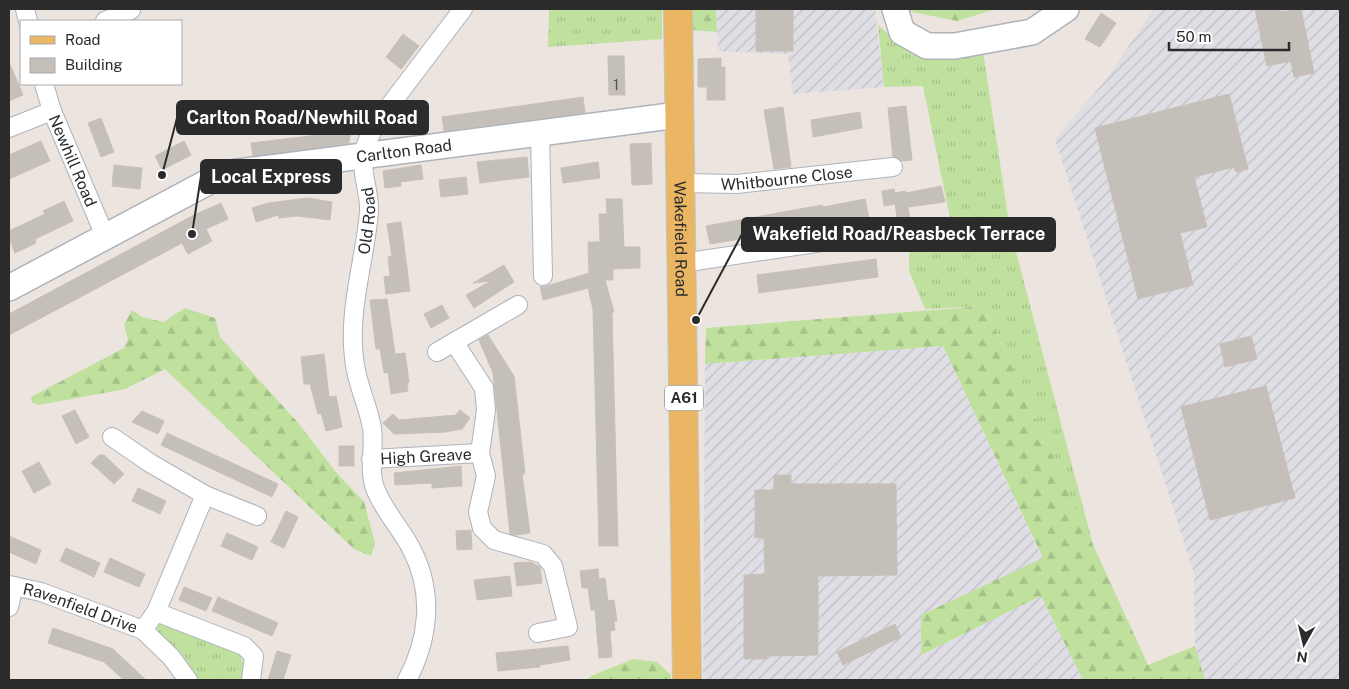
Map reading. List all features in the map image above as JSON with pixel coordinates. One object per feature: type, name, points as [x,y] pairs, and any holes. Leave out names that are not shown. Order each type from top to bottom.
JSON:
[{"type":"main road","name":"Wakefield Road","points":[[678,9],[687,680]]},
{"type":"main road","points":[[895,9],[902,32],[927,46],[954,46],[1032,32],[1066,9]]},
{"type":"main road","name":"Carlton Road","points":[[9,288],[223,174],[678,115]]},
{"type":"street","name":"Old Road","points":[[407,680],[424,640],[427,606],[425,589],[412,549],[382,506],[374,485],[371,458],[372,431],[356,376],[352,344],[354,312],[369,212],[363,156],[369,135],[378,120],[463,9]]},
{"type":"street","points":[[107,20],[131,10]]},
{"type":"street","name":"Newhill Road","points":[[44,85],[52,111],[105,236]]},
{"type":"street","points":[[9,128],[52,111]]},
{"type":"street","points":[[540,133],[543,276]]},
{"type":"street","name":"Whitbourne Close","points":[[681,182],[754,183],[893,167]]},
{"type":"street","points":[[682,263],[856,238]]},
{"type":"street","points":[[438,352],[518,305]]},
{"type":"street","name":"High Greave","points":[[454,342],[484,388],[486,410],[480,453],[486,476],[478,512],[482,528],[494,540],[543,554],[553,566],[560,587],[568,628],[538,633]]},
{"type":"street","points":[[112,437],[150,463],[206,495],[257,516]]},
{"type":"street","name":"High Greave","points":[[371,458],[480,453]]},
{"type":"street","points":[[143,630],[156,612],[206,495]]},
{"type":"street","points":[[9,607],[11,585]]},
{"type":"street","name":"Ravenfield Drive","points":[[11,585],[41,592],[143,630],[171,657],[188,680]]},
{"type":"street","name":"Ravenfield Drive","points":[[156,612],[244,646],[254,656],[252,680]]},
{"type":"shaded area","points":[[716,9],[875,9],[884,87],[793,94],[788,54],[718,51]]},
{"type":"shaded area","points":[[1154,9],[1340,9],[1340,680],[1205,680],[1195,646],[1194,573],[1055,139],[1104,82]]},
{"type":"shaded area","points":[[943,346],[1043,559],[921,615],[921,655],[1041,596],[1083,680],[703,680],[705,364]]},
{"type":"green space","points":[[549,9],[662,9],[662,39],[548,47]]},
{"type":"green space","points":[[692,9],[716,9],[717,32],[693,30]]},
{"type":"green space","points":[[907,9],[996,9],[957,21],[908,11]]},
{"type":"green space","points":[[878,25],[907,50],[982,45],[1010,229],[1093,545],[984,306],[925,309],[909,271],[910,234],[951,223],[923,86],[884,87]]},
{"type":"green space","points":[[984,306],[1148,665],[1195,646],[1205,680],[1083,680],[1041,596],[921,655],[921,615],[1043,558],[943,346],[705,364],[706,328]]},
{"type":"green space","points":[[185,308],[215,318],[220,337],[300,425],[335,471],[364,502],[375,543],[371,556],[354,549],[165,369],[125,389],[39,405],[32,402],[31,397],[124,348],[128,339],[124,325],[132,310],[142,317],[163,322]]},
{"type":"green space","points":[[158,624],[165,624],[239,653],[244,664],[243,680],[199,680],[183,655],[157,632]]},
{"type":"green space","points":[[633,659],[657,662],[671,675],[671,680],[587,680],[591,676]]},
{"type":"building","points":[[756,9],[793,9],[793,51],[756,51]]},
{"type":"building","points":[[1255,9],[1280,9],[1280,12],[1301,9],[1314,73],[1294,77],[1291,61],[1267,66]]},
{"type":"building","points":[[1101,13],[1116,23],[1100,47],[1085,39]]},
{"type":"building","points":[[403,34],[419,46],[401,69],[386,57]]},
{"type":"building","points":[[608,56],[624,56],[625,95],[609,95]]},
{"type":"building","points":[[721,58],[721,67],[725,67],[725,100],[707,100],[707,87],[698,87],[698,59]]},
{"type":"building","points":[[9,62],[23,95],[9,101]]},
{"type":"building","points":[[1229,94],[1248,169],[1236,172],[1234,167],[1194,177],[1207,227],[1180,233],[1193,285],[1138,299],[1095,128]]},
{"type":"building","points":[[583,97],[585,113],[444,131],[442,117]]},
{"type":"building","points":[[906,106],[912,160],[902,161],[893,157],[888,108]]},
{"type":"building","points":[[783,107],[791,167],[774,169],[764,110]]},
{"type":"building","points":[[860,112],[862,128],[813,137],[811,120]]},
{"type":"building","points":[[101,118],[114,152],[101,157],[88,123]]},
{"type":"building","points":[[351,131],[349,143],[253,156],[251,143]]},
{"type":"building","points":[[41,141],[50,161],[9,179],[9,155]]},
{"type":"building","points":[[184,141],[191,155],[162,170],[155,156]]},
{"type":"building","points":[[651,143],[652,184],[632,185],[630,144]]},
{"type":"building","points":[[527,157],[529,177],[480,183],[477,162]]},
{"type":"building","points":[[598,162],[600,178],[563,183],[561,168]]},
{"type":"building","points":[[114,165],[142,168],[140,189],[112,186]]},
{"type":"building","points":[[421,165],[423,179],[400,182],[401,186],[385,188],[383,171]]},
{"type":"building","points":[[466,177],[468,194],[441,197],[439,180]]},
{"type":"building","points":[[941,186],[945,202],[908,207],[911,229],[899,230],[895,204],[884,206],[882,191],[894,189],[895,193],[905,191],[906,193]]},
{"type":"building","points":[[308,198],[332,202],[330,220],[298,216],[279,218],[278,215],[256,222],[252,208],[268,203]]},
{"type":"building","points":[[606,199],[622,199],[624,247],[640,247],[640,268],[613,269],[613,280],[605,280],[614,312],[612,313],[618,546],[599,546],[593,309],[588,288],[543,300],[540,286],[544,287],[589,273],[588,242],[600,242],[599,214],[607,214]]},
{"type":"building","points":[[865,199],[869,218],[710,244],[706,226]]},
{"type":"building","points":[[64,201],[73,221],[35,239],[36,243],[15,253],[9,238],[9,231],[45,214],[43,211]]},
{"type":"building","points":[[221,203],[228,219],[206,229],[212,241],[188,254],[182,243],[9,335],[9,314],[194,215]]},
{"type":"building","points":[[401,222],[410,291],[386,294],[384,277],[390,276],[388,257],[392,256],[387,224]]},
{"type":"building","points":[[876,259],[878,277],[759,293],[757,275]]},
{"type":"building","points":[[504,265],[514,282],[474,308],[466,295],[491,281],[473,283]]},
{"type":"building","points":[[387,299],[395,354],[405,353],[409,382],[407,383],[408,391],[391,394],[388,372],[384,373],[380,349],[376,349],[370,300]]},
{"type":"building","points":[[442,305],[449,318],[431,328],[424,314]]},
{"type":"building","points":[[488,335],[514,376],[525,474],[522,474],[530,533],[510,534],[493,373],[479,340]]},
{"type":"building","points":[[1251,336],[1257,359],[1225,367],[1220,344]]},
{"type":"building","points":[[324,354],[329,397],[336,396],[342,427],[326,431],[321,413],[318,414],[310,384],[304,384],[301,357]]},
{"type":"building","points":[[1266,386],[1295,498],[1210,520],[1181,407]]},
{"type":"building","points":[[75,410],[89,437],[76,444],[62,416]]},
{"type":"building","points":[[460,410],[470,418],[462,429],[446,432],[394,434],[383,423],[393,414],[399,420],[456,415]]},
{"type":"building","points":[[142,411],[164,421],[158,434],[132,422]]},
{"type":"building","points":[[167,433],[278,484],[272,497],[161,445]]},
{"type":"building","points":[[339,446],[354,446],[354,466],[339,466]]},
{"type":"building","points":[[99,455],[104,455],[124,474],[114,484],[91,463]]},
{"type":"building","points":[[39,462],[51,484],[34,493],[22,471]]},
{"type":"building","points":[[461,466],[462,486],[432,488],[432,483],[395,485],[394,473]]},
{"type":"building","points":[[774,475],[791,475],[791,484],[896,484],[897,575],[818,576],[818,655],[768,656],[768,659],[744,659],[744,575],[765,574],[764,538],[755,538],[755,490],[774,490]]},
{"type":"building","points":[[138,488],[166,501],[160,514],[132,501]]},
{"type":"building","points":[[286,511],[298,517],[284,548],[271,542]]},
{"type":"building","points":[[471,530],[472,549],[457,550],[456,531]]},
{"type":"building","points":[[227,533],[258,547],[252,560],[221,546]]},
{"type":"building","points":[[9,536],[41,550],[36,564],[9,552]]},
{"type":"building","points":[[66,548],[100,563],[94,577],[60,561]]},
{"type":"building","points":[[110,558],[145,574],[139,587],[104,572]]},
{"type":"building","points":[[531,562],[540,567],[542,583],[517,586],[514,563]]},
{"type":"building","points":[[598,569],[599,579],[605,578],[608,601],[614,600],[617,621],[614,621],[615,630],[610,631],[612,657],[599,658],[595,610],[591,610],[588,588],[582,588],[580,571]]},
{"type":"building","points":[[510,576],[512,596],[477,600],[474,580]]},
{"type":"building","points":[[184,587],[212,598],[206,611],[179,600]]},
{"type":"building","points":[[218,597],[278,623],[272,636],[212,611]]},
{"type":"building","points":[[895,624],[901,637],[843,665],[837,652]]},
{"type":"building","points":[[53,628],[113,649],[146,680],[124,680],[104,662],[48,643]]},
{"type":"building","points":[[568,646],[570,660],[540,665],[540,667],[498,671],[496,653]]},
{"type":"building","points":[[277,651],[291,655],[283,680],[268,680]]},
{"type":"place","name":"Carlton Road/Newhill Road","points":[[162,175]]},
{"type":"place","name":"Local Express","points":[[192,234]]},
{"type":"place","name":"Wakefield Road/Reasbeck Terrace","points":[[696,320]]}]
